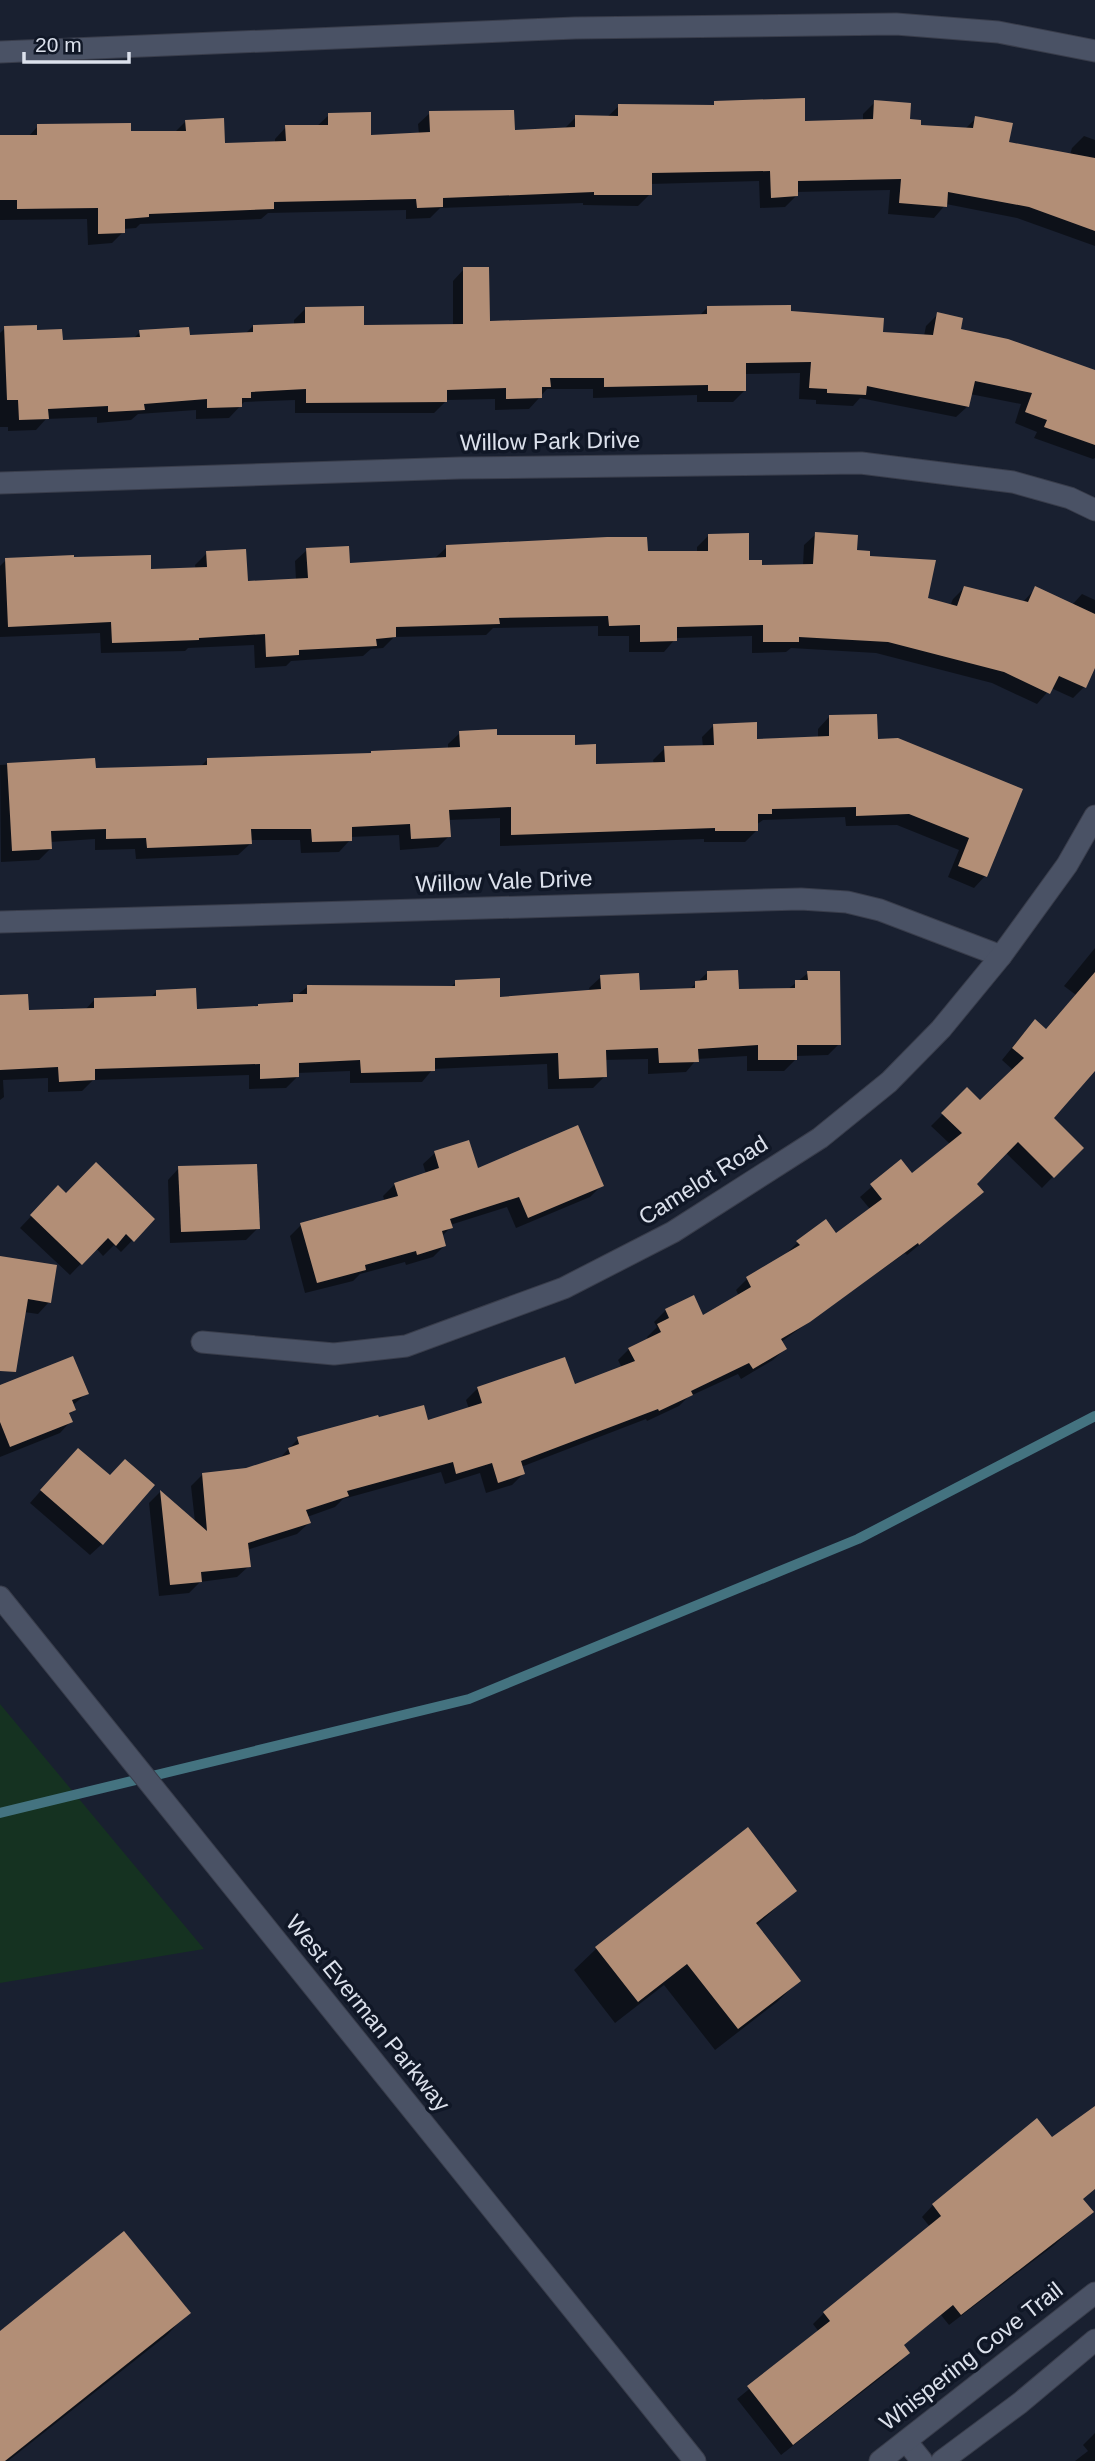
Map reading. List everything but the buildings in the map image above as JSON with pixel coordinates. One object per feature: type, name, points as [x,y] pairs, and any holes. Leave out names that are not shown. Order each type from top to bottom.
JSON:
[{"type":"street","points":[[0,52],[575,28],[896,24],[998,32],[1095,51]]},
{"type":"street","name":"Willow Park Drive","points":[[0,483],[460,468],[861,463],[1013,482],[1070,498],[1095,510]]},
{"type":"street","name":"Camelot Road","points":[[202,1342],[334,1354],[406,1346],[564,1288],[673,1232],[820,1138],[897,1073],[941,1029],[1001,956],[1067,865],[1095,816]]},
{"type":"street","name":"Willow Vale Drive","points":[[0,922],[801,899],[847,902],[880,911],[1001,956]]},
{"type":"street","name":"West Everman Parkway","points":[[0,1597],[695,2461]]},
{"type":"street","name":"Whispering Cove Trail","points":[[880,2461],[1095,2293]]},
{"type":"street","points":[[942,2461],[1020,2403],[1095,2340]]},
{"type":"street","points":[[906,2441],[922,2461]]},
{"type":"green space","points":[[0,1704],[204,1949],[0,1983]]},
{"type":"waterway","points":[[0,1813],[469,1699],[858,1539],[1095,1416]]}]
